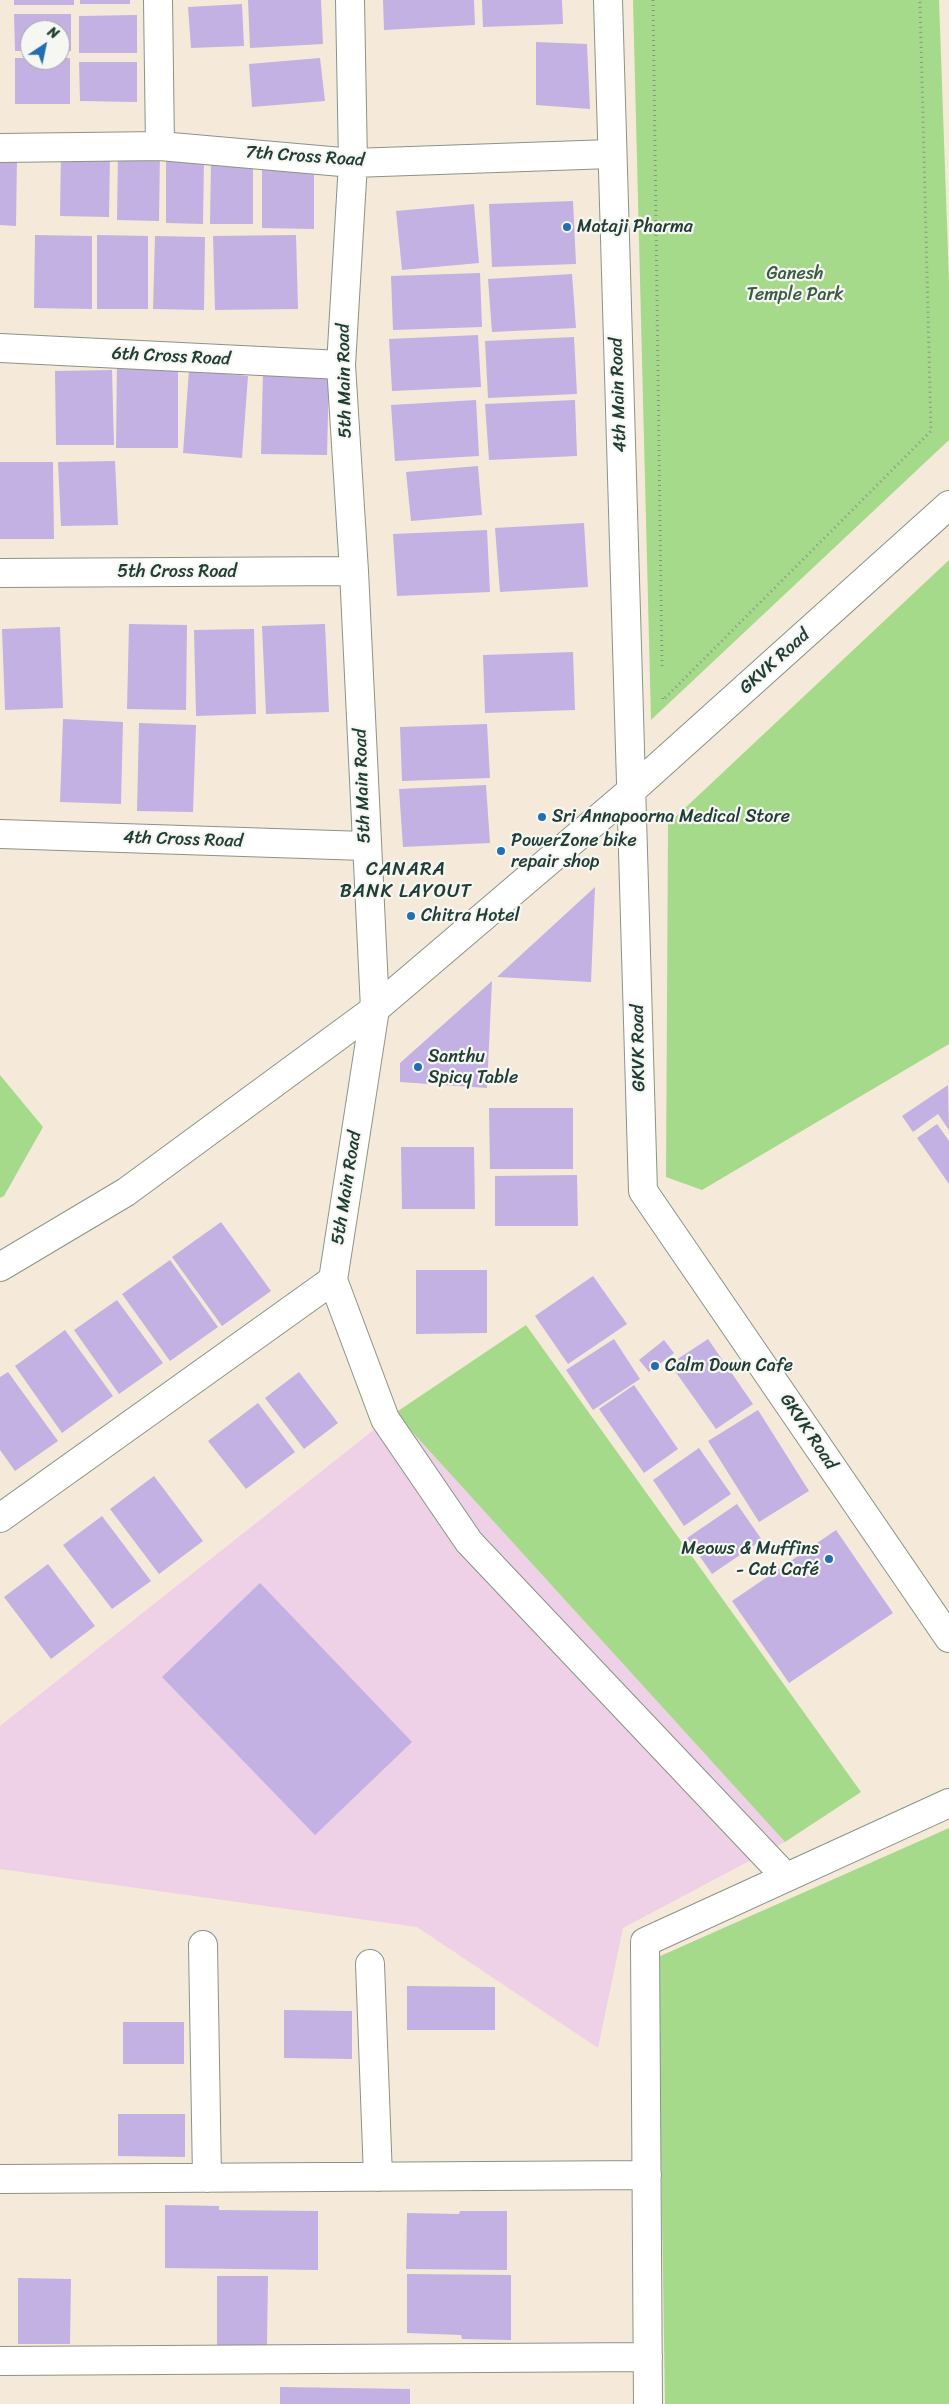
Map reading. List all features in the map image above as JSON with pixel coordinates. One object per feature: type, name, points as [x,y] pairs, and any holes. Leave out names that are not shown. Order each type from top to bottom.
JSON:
[{"type":"street","points":[[158,0],[160,146]]},
{"type":"street","name":"5th Main Road","points":[[333,1280],[375,1009],[365,846],[354,572],[341,365],[353,163],[350,0]]},
{"type":"street","name":"4th Main Road","points":[[608,0],[611,154],[632,790]]},
{"type":"street","name":"7th Cross Road","points":[[0,148],[160,146],[353,163],[611,154]]},
{"type":"street","name":"6th Cross Road","points":[[0,348],[341,365]]},
{"type":"street","name":"GKVK Road","points":[[949,504],[632,790],[643,1191],[949,1638]]},
{"type":"street","name":"5th Cross Road","points":[[0,573],[354,572]]},
{"type":"street","points":[[0,1267],[126,1192],[375,1009],[632,790]]},
{"type":"street","name":"4th Cross Road","points":[[0,834],[365,846]]},
{"type":"street","points":[[0,1518],[333,1280],[385,1419],[469,1542],[786,1877]]},
{"type":"street","points":[[648,2404],[646,1942],[949,1803]]},
{"type":"street","points":[[203,1945],[207,2178]]},
{"type":"street","points":[[370,1964],[378,2177]]},
{"type":"street","points":[[0,2179],[646,2175]]},
{"type":"street","points":[[0,2361],[648,2357]]},
{"type":"path","points":[[654,0],[662,671]]},
{"type":"path","points":[[663,690],[663,700],[932,431],[920,0]]},
{"type":"shaded area","points":[[395,1413],[785,1842],[623,1928],[598,2048],[417,1927],[0,1869],[0,1726]]},
{"type":"green space","name":"Ganesh Temple Park","points":[[633,0],[939,0],[949,281],[949,440],[651,720]]},
{"type":"green space","points":[[949,560],[949,1044],[702,1190],[666,1177],[668,824]]},
{"type":"green space","points":[[0,1075],[43,1127],[4,1196],[0,1198]]},
{"type":"green space","points":[[526,1325],[861,1792],[785,1842],[395,1413]]},
{"type":"green space","points":[[949,1828],[949,2404],[665,2404],[658,1957]]},
{"type":"building","points":[[14,0],[74,0],[74,5],[14,5]]},
{"type":"building","points":[[80,0],[130,0],[130,4],[80,4]]},
{"type":"building","points":[[248,0],[321,0],[323,44],[250,48]]},
{"type":"building","points":[[383,0],[474,0],[475,25],[384,30]]},
{"type":"building","points":[[482,0],[562,0],[563,24],[483,27]]},
{"type":"building","points":[[242,4],[244,46],[191,48],[188,7]]},
{"type":"building","points":[[14,14],[71,14],[71,51],[70,20],[20,20],[20,51],[15,51]]},
{"type":"building","points":[[137,15],[137,53],[79,53],[79,16]]},
{"type":"building","points":[[536,42],[587,44],[590,109],[536,105]]},
{"type":"building","points":[[15,58],[20,58],[20,70],[70,70],[70,104],[15,104]]},
{"type":"building","points":[[320,58],[325,101],[252,107],[249,64]]},
{"type":"building","points":[[79,62],[137,62],[137,102],[80,101]]},
{"type":"building","points":[[118,151],[160,151],[159,221],[117,220]]},
{"type":"building","points":[[61,152],[110,153],[109,217],[60,216]]},
{"type":"building","points":[[0,157],[17,158],[16,226],[0,225]]},
{"type":"building","points":[[166,158],[204,158],[203,224],[166,223]]},
{"type":"building","points":[[211,162],[253,163],[253,224],[210,224]]},
{"type":"building","points":[[262,170],[314,170],[314,229],[262,228]]},
{"type":"building","points":[[573,201],[576,264],[492,267],[489,204]]},
{"type":"building","points":[[474,204],[479,263],[402,270],[396,211]]},
{"type":"building","points":[[35,235],[92,236],[92,309],[34,308]]},
{"type":"building","points":[[97,235],[148,236],[148,309],[97,309]]},
{"type":"building","points":[[296,235],[298,309],[215,310],[213,236]]},
{"type":"building","points":[[155,236],[205,237],[204,310],[153,309]]},
{"type":"building","points":[[480,273],[482,327],[393,330],[391,276]]},
{"type":"building","points":[[572,274],[576,328],[492,332],[488,279]]},
{"type":"building","points":[[478,335],[481,387],[392,391],[389,339]]},
{"type":"building","points":[[574,337],[577,394],[488,398],[485,341]]},
{"type":"building","points":[[117,361],[178,362],[178,448],[116,448]]},
{"type":"building","points":[[112,370],[114,445],[56,445],[55,371]]},
{"type":"building","points":[[189,370],[248,376],[242,458],[183,453]]},
{"type":"building","points":[[263,371],[329,373],[327,455],[261,454]]},
{"type":"building","points":[[476,400],[479,456],[395,461],[391,405]]},
{"type":"building","points":[[575,400],[577,456],[489,460],[485,404]]},
{"type":"building","points":[[115,461],[118,525],[61,526],[58,462]]},
{"type":"building","points":[[0,462],[53,462],[54,539],[0,539]]},
{"type":"building","points":[[478,466],[482,515],[411,521],[406,472]]},
{"type":"building","points":[[584,523],[588,587],[500,592],[495,528]]},
{"type":"building","points":[[487,530],[490,592],[397,596],[393,534]]},
{"type":"building","points":[[129,624],[187,625],[186,710],[127,709]]},
{"type":"building","points":[[325,624],[329,712],[266,714],[262,626]]},
{"type":"building","points":[[60,627],[63,708],[5,710],[2,629]]},
{"type":"building","points":[[254,629],[256,714],[196,716],[194,630]]},
{"type":"building","points":[[573,652],[575,710],[485,713],[483,655]]},
{"type":"building","points":[[63,719],[123,722],[121,804],[60,802]]},
{"type":"building","points":[[139,723],[196,725],[193,812],[137,811]]},
{"type":"building","points":[[487,724],[490,778],[402,781],[400,727]]},
{"type":"building","points":[[486,785],[490,843],[403,847],[399,789]]},
{"type":"building","points":[[595,887],[591,982],[497,977]]},
{"type":"building","points":[[492,981],[487,1088],[400,1082],[400,1063]]},
{"type":"building","points":[[948,1085],[949,1130],[938,1114],[913,1132],[902,1116]]},
{"type":"building","points":[[489,1108],[573,1108],[573,1169],[490,1169]]},
{"type":"building","points":[[937,1124],[949,1141],[949,1184],[917,1138]]},
{"type":"building","points":[[401,1147],[474,1147],[475,1209],[402,1209]]},
{"type":"building","points":[[577,1175],[578,1226],[495,1226],[495,1176]]},
{"type":"building","points":[[221,1222],[271,1291],[222,1326],[172,1257]]},
{"type":"building","points":[[170,1260],[218,1327],[170,1361],[122,1294]]},
{"type":"building","points":[[416,1270],[487,1270],[487,1333],[416,1334]]},
{"type":"building","points":[[593,1276],[627,1324],[568,1364],[535,1316]]},
{"type":"building","points":[[117,1300],[163,1363],[119,1394],[74,1330]]},
{"type":"building","points":[[65,1330],[113,1396],[62,1433],[15,1366]]},
{"type":"building","points":[[614,1339],[640,1379],[593,1410],[566,1370]]},
{"type":"building","points":[[708,1339],[753,1404],[716,1429],[670,1364]]},
{"type":"building","points":[[664,1340],[674,1353],[649,1372],[639,1360]]},
{"type":"building","points":[[8,1372],[58,1441],[15,1471],[0,1450],[0,1377]]},
{"type":"building","points":[[299,1372],[338,1423],[304,1449],[265,1398]]},
{"type":"building","points":[[634,1385],[678,1449],[644,1473],[599,1409]]},
{"type":"building","points":[[258,1403],[295,1452],[246,1489],[208,1441]]},
{"type":"building","points":[[758,1410],[809,1491],[759,1522],[708,1441]]},
{"type":"building","points":[[699,1448],[731,1494],[684,1526],[653,1480]]},
{"type":"building","points":[[154,1476],[203,1541],[159,1574],[110,1509]]},
{"type":"building","points":[[737,1504],[762,1540],[712,1574],[687,1538]]},
{"type":"building","points":[[102,1516],[151,1581],[112,1609],[63,1545]]},
{"type":"building","points":[[836,1530],[893,1613],[789,1683],[732,1601]]},
{"type":"building","points":[[48,1564],[95,1626],[51,1659],[4,1597]]},
{"type":"building","points":[[260,1583],[412,1742],[315,1835],[162,1677]]},
{"type":"building","points":[[407,1986],[495,1987],[495,2030],[407,2030]]},
{"type":"building","points":[[284,2010],[352,2011],[352,2059],[284,2058]]},
{"type":"building","points":[[123,2022],[184,2022],[184,2064],[123,2064]]},
{"type":"building","points":[[118,2114],[185,2114],[185,2157],[118,2156]]},
{"type":"building","points":[[165,2205],[219,2206],[219,2210],[318,2211],[318,2270],[165,2268]]},
{"type":"building","points":[[460,2211],[507,2211],[507,2270],[406,2269],[407,2213],[459,2214]]},
{"type":"building","points":[[407,2274],[511,2275],[511,2340],[462,2339],[461,2335],[407,2333]]},
{"type":"building","points":[[217,2276],[268,2276],[267,2345],[217,2345]]},
{"type":"building","points":[[18,2278],[71,2279],[70,2344],[18,2344]]},
{"type":"building","points":[[280,2387],[410,2389],[410,2404],[280,2404]]},
{"type":"place","name":"Mataji Pharma","points":[[567,227]]},
{"type":"place","name":"Sri Annapoorna Medical Store","points":[[542,817]]},
{"type":"place","name":"PowerZone bike repair shop","points":[[501,851]]},
{"type":"place","name":"Chitra Hotel","points":[[411,916]]},
{"type":"place","name":"Santhu Spicy Table","points":[[418,1067]]},
{"type":"place","name":"Calm Down Cafe","points":[[655,1366]]},
{"type":"place","name":"Meows & Muffins - Cat Café","points":[[829,1559]]},
{"type":"district","name":"CANARA BANK LAYOUT","points":[[406,881]]}]
